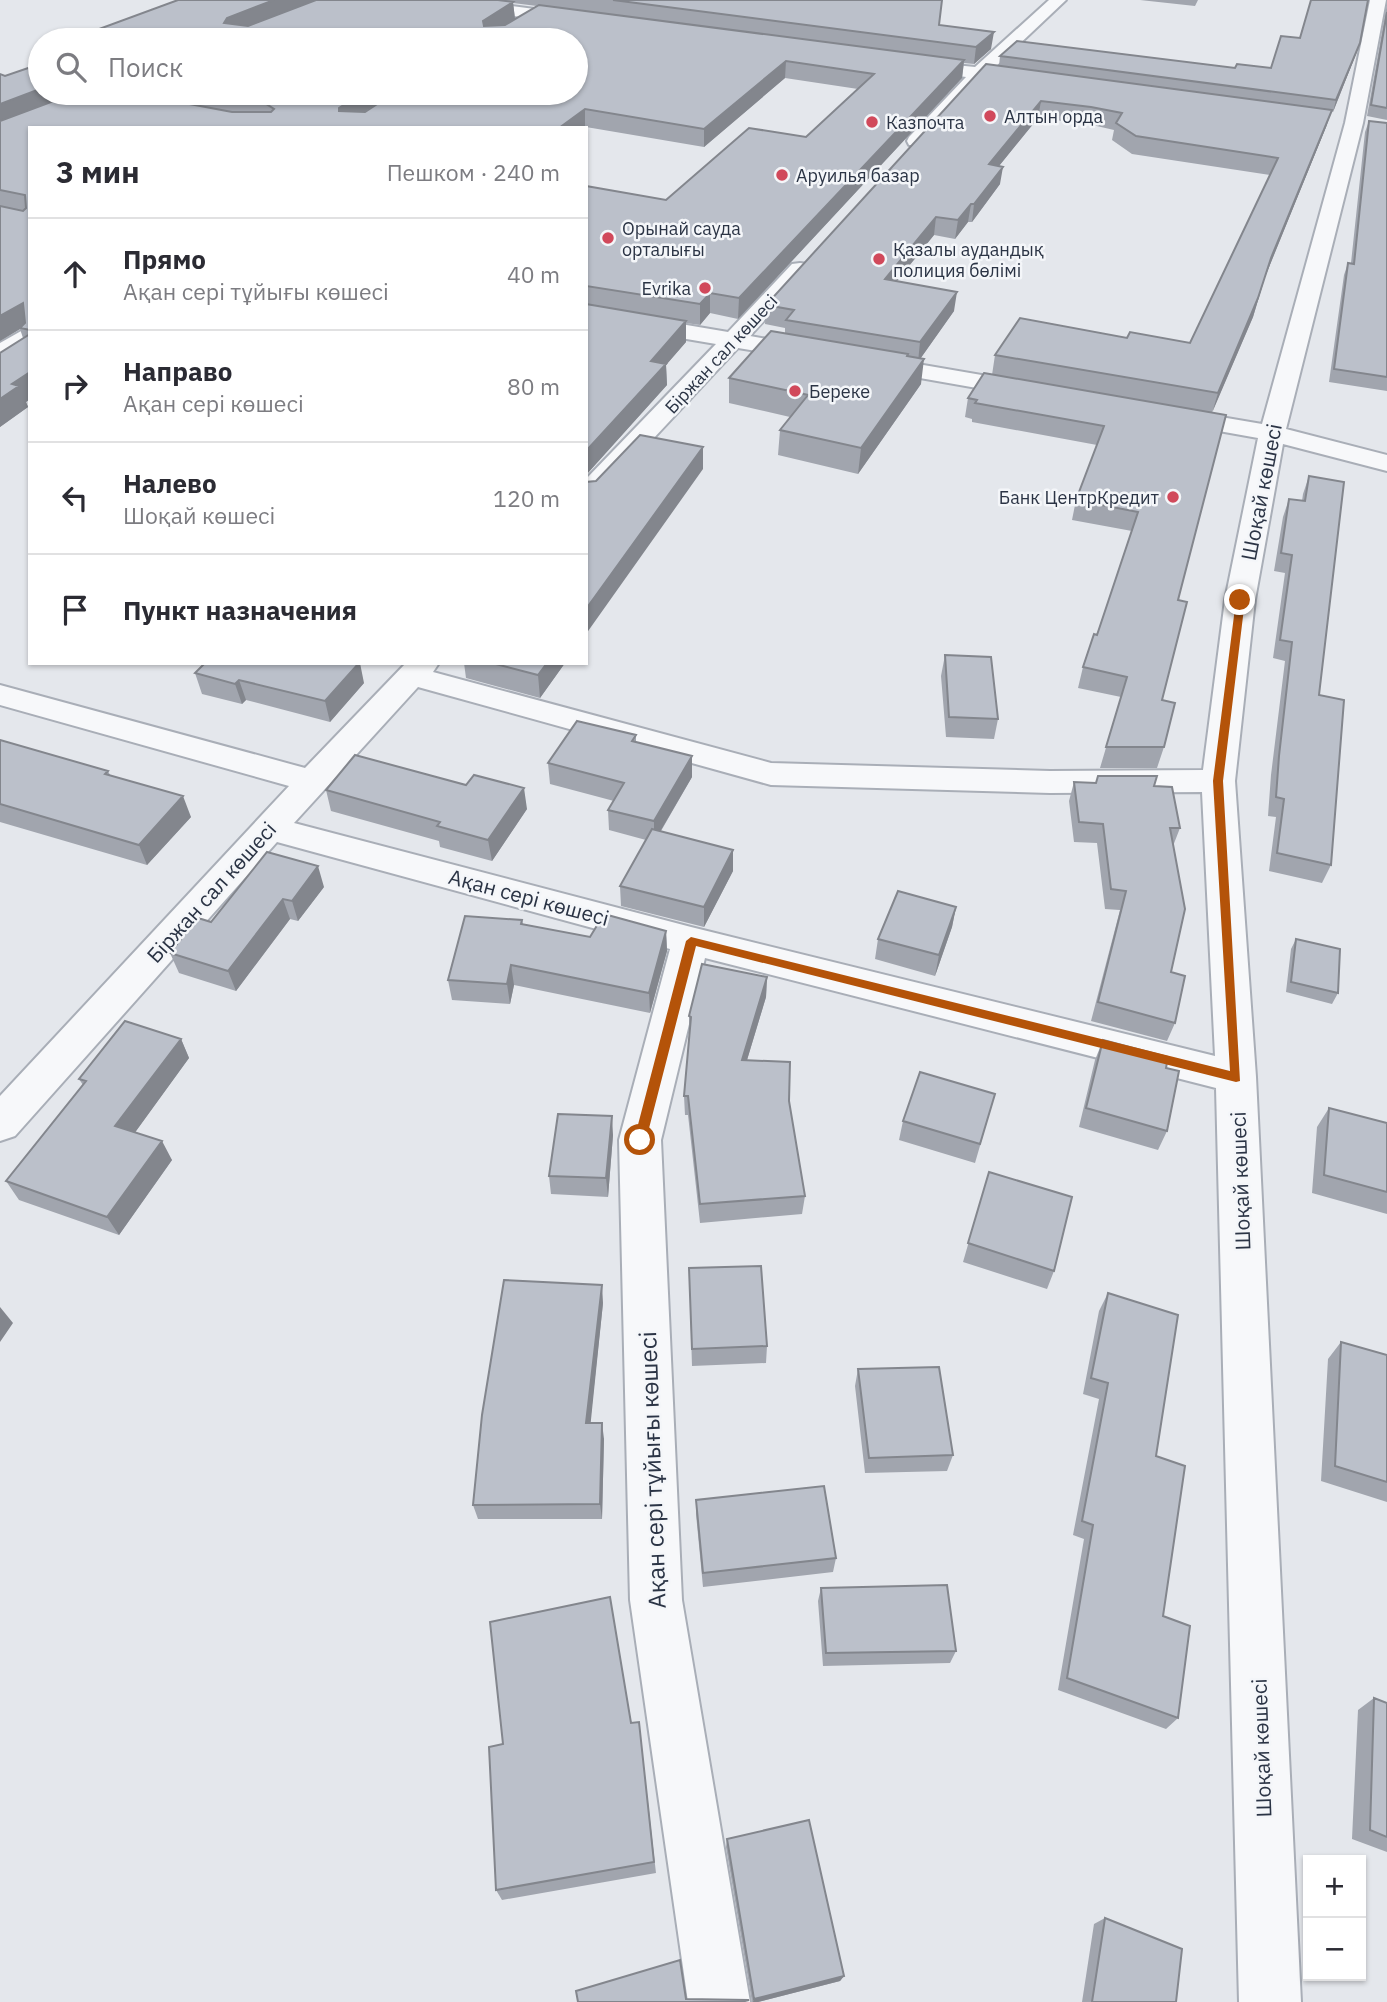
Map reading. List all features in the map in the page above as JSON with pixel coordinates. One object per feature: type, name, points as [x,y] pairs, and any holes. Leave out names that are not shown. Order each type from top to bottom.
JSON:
[{"type":"street","points":[[433,0],[592,21]]},
{"type":"street","points":[[904,155],[978,73],[1058,0]]},
{"type":"street","name":"Шоқай көшесі","points":[[1270,2002],[1236,1077],[1218,781],[1240,600],[1272,433],[1356,123],[1378,0]]},
{"type":"street","points":[[516,27],[537,14]]},
{"type":"street","points":[[896,62],[1045,82]]},
{"type":"street","name":"Біржан сал көшесі","points":[[588,493],[811,257]]},
{"type":"street","points":[[588,315],[1052,394]]},
{"type":"street","points":[[0,353],[28,334]]},
{"type":"street","points":[[1149,411],[1272,433],[1387,463]]},
{"type":"street","points":[[418,670],[771,774],[1051,782],[1218,781]]},
{"type":"street","name":"Біржан сал көшесі","points":[[0,1124],[312,781],[418,670]]},
{"type":"street","points":[[0,695],[312,781]]},
{"type":"street","name":"Ақан сері көшесі","points":[[269,828],[691,941],[1236,1077]]},
{"type":"street","name":"Ақан сері тұйығы көшесі","points":[[691,941],[640,1140],[656,1600],[719,2002]]},
{"type":"building","points":[[178,0],[274,0],[227,18],[224,23],[248,26],[316,0],[498,0],[513,2],[483,21],[484,26],[505,25],[539,5],[964,60],[739,298],[710,293],[700,304],[588,286],[588,186],[666,200],[749,128],[806,137],[874,74],[786,61],[704,129],[585,109],[562,126],[28,126],[28,330],[20,328],[25,323],[23,303],[0,316],[0,206],[23,211],[26,208],[25,195],[0,190],[0,121],[43,105],[195,105],[232,112],[271,112],[274,109],[268,105],[344,105],[339,111],[365,112],[376,105],[588,105],[588,28],[102,28]]},
{"type":"building","points":[[613,0],[942,0],[939,25],[994,32],[976,47]]},
{"type":"building","points":[[1311,0],[1368,0],[1360,43],[1336,100],[1000,56],[1017,41],[1235,68],[1237,64],[1271,68],[1281,36],[1300,38]]},
{"type":"building","points":[[1387,12],[1387,108],[1371,105]]},
{"type":"building","points":[[986,64],[1332,110],[1218,393],[995,355],[1020,318],[1127,338],[1130,332],[1190,343],[1278,158],[1136,136],[1116,123],[1122,113],[1041,101],[989,164],[1003,167],[974,204],[971,204],[958,220],[936,217],[885,279],[957,292],[920,342],[786,320],[794,310],[766,305]]},
{"type":"building","points":[[28,68],[28,94],[0,104],[0,74],[5,76]]},
{"type":"building","points":[[1369,121],[1387,123],[1387,377],[1334,369],[1348,263],[1354,264]]},
{"type":"building","points":[[588,304],[686,321],[651,361],[666,364],[588,449]]},
{"type":"building","points":[[771,331],[924,359],[861,448],[780,430],[808,395],[729,378]]},
{"type":"building","points":[[28,335],[28,373],[12,384],[19,386],[0,399],[0,353]]},
{"type":"building","points":[[984,373],[1226,415],[1178,600],[1187,602],[1162,700],[1175,703],[1164,747],[1106,747],[1127,677],[1083,667],[1094,634],[1097,635],[1138,512],[1076,500],[1104,426],[975,403],[977,400],[968,398]]},
{"type":"building","points":[[640,435],[703,447],[588,606],[588,482],[596,481]]},
{"type":"building","points":[[1309,476],[1344,482],[1319,695],[1344,700],[1331,865],[1277,853],[1284,799],[1276,797],[1292,642],[1280,640],[1292,555],[1281,553],[1289,499],[1305,501]]},
{"type":"building","points":[[945,655],[991,657],[998,719],[949,717]]},
{"type":"building","points":[[203,665],[357,665],[325,701],[239,680],[235,684],[195,673]]},
{"type":"building","points":[[500,665],[546,665],[538,675]]},
{"type":"building","points":[[577,721],[636,735],[632,741],[692,756],[654,821],[608,810],[624,783],[548,763]]},
{"type":"building","points":[[0,740],[183,796],[139,845],[0,804]]},
{"type":"building","points":[[355,755],[466,785],[474,775],[524,788],[488,840],[437,826],[440,822],[326,790]]},
{"type":"building","points":[[1098,776],[1157,776],[1154,786],[1172,787],[1180,828],[1170,828],[1185,909],[1171,972],[1185,976],[1175,1023],[1098,1002],[1126,891],[1111,889],[1103,824],[1079,822],[1074,782],[1096,783]]},
{"type":"building","points":[[652,829],[733,850],[704,907],[620,886]]},
{"type":"building","points":[[267,852],[318,866],[292,901],[283,899],[228,971],[170,953],[198,918],[211,922]]},
{"type":"building","points":[[898,891],[956,907],[939,955],[878,939]]},
{"type":"building","points":[[604,914],[666,931],[649,993],[511,965],[507,984],[448,980],[465,916],[522,920],[521,924],[590,937]]},
{"type":"building","points":[[1296,939],[1340,949],[1338,993],[1291,982]]},
{"type":"building","points":[[702,964],[767,977],[742,1060],[790,1062],[789,1101],[805,1196],[700,1204],[688,1096],[684,1096],[689,1016]]},
{"type":"building","points":[[125,1021],[181,1039],[115,1126],[162,1141],[107,1217],[6,1181],[86,1081],[79,1079]]},
{"type":"building","points":[[1103,1040],[1168,1057],[1166,1068],[1179,1071],[1167,1131],[1086,1108]]},
{"type":"building","points":[[920,1072],[995,1094],[980,1144],[903,1121]]},
{"type":"building","points":[[1329,1108],[1387,1123],[1387,1192],[1324,1175]]},
{"type":"building","points":[[558,1114],[612,1116],[606,1178],[549,1176]]},
{"type":"building","points":[[989,1172],[1072,1197],[1054,1271],[968,1243]]},
{"type":"building","points":[[761,1266],[767,1346],[692,1349],[689,1268]]},
{"type":"building","points":[[504,1280],[602,1285],[586,1423],[602,1423],[600,1504],[473,1505],[482,1415]]},
{"type":"building","points":[[1108,1293],[1178,1315],[1156,1456],[1185,1466],[1163,1616],[1190,1626],[1178,1718],[1067,1678],[1093,1525],[1082,1521],[1108,1383],[1091,1378]]},
{"type":"building","points":[[1341,1342],[1387,1355],[1387,1482],[1335,1466]]},
{"type":"building","points":[[939,1367],[953,1455],[869,1458],[858,1369]]},
{"type":"building","points":[[824,1486],[836,1558],[703,1573],[696,1500]]},
{"type":"building","points":[[947,1585],[956,1651],[826,1653],[821,1588]]},
{"type":"building","points":[[610,1597],[631,1723],[639,1722],[654,1862],[496,1890],[489,1747],[503,1744],[490,1622]]},
{"type":"building","points":[[1374,1698],[1387,1703],[1387,1837],[1370,1830]]},
{"type":"building","points":[[809,1820],[844,1976],[754,1999],[727,1839]]},
{"type":"building","points":[[1105,1918],[1182,1949],[1176,2002],[1092,2002]]},
{"type":"building","points":[[680,1960],[686,1999],[749,2000],[578,2002],[576,1991]]},
{"type":"place","name":"Алтын орда","points":[[990,116]]},
{"type":"place","name":"Казпочта","points":[[872,122]]},
{"type":"place","name":"Аруилья базар","points":[[782,175]]},
{"type":"place","name":"Орынай сауда орталығы","points":[[608,238]]},
{"type":"place","name":"Қазалы аудандық полиция бөлімі","points":[[879,259]]},
{"type":"place","name":"Evrika","points":[[705,288]]},
{"type":"place","name":"Береке","points":[[795,391]]},
{"type":"place","name":"Банк ЦентрКредит","points":[[1173,497]]},
{"type":"route","points":[[640,1140],[691,941],[1236,1077],[1218,781],[1240,600]]}]
